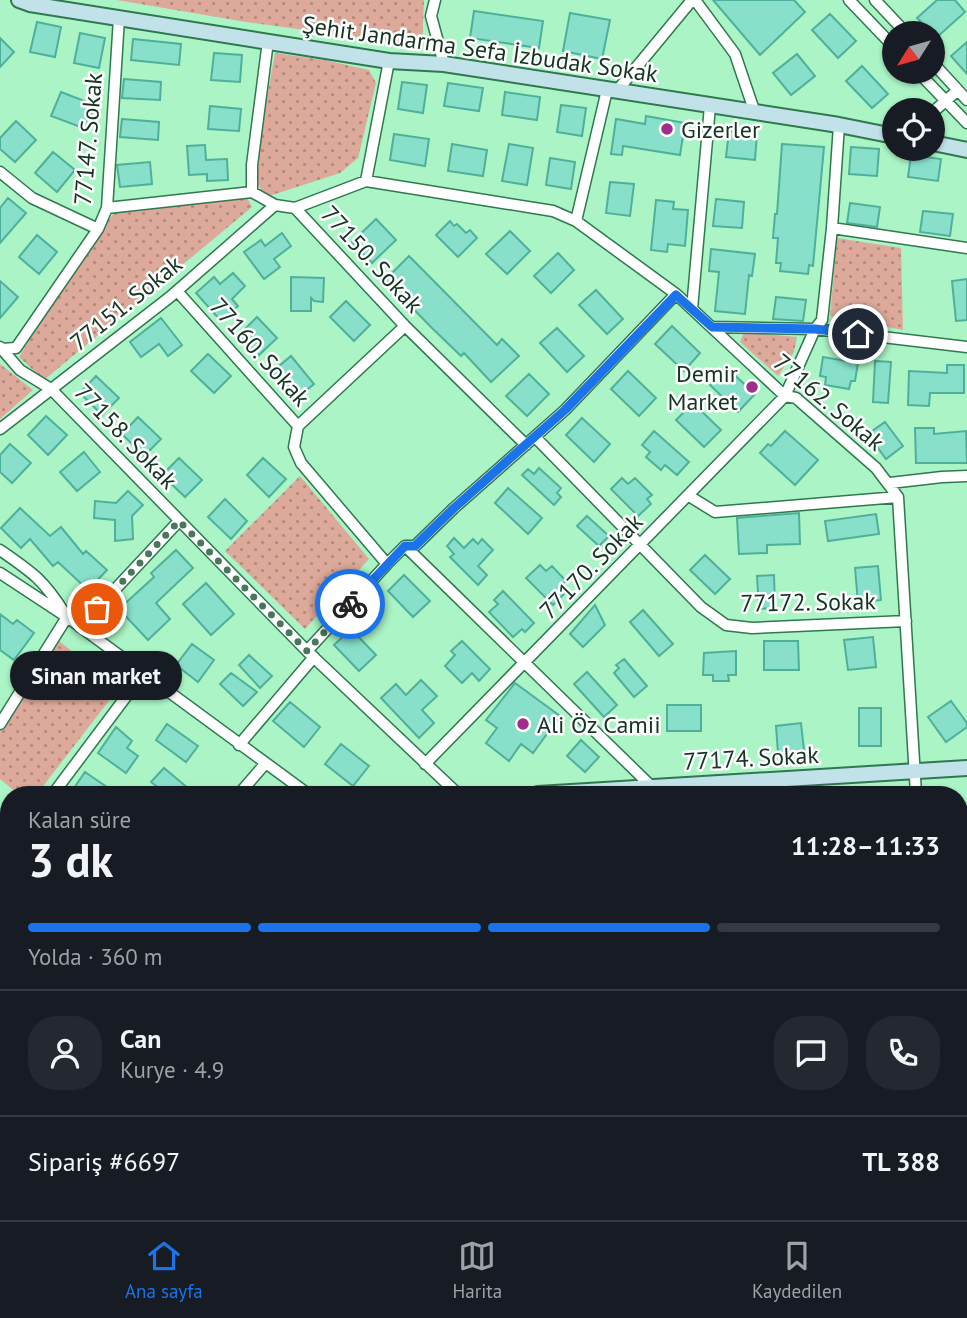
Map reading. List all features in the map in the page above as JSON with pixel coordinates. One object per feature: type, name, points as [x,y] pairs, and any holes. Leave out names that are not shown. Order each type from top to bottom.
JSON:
[{"type":"main road","name":"Şehit Jandarma Sefa İzbudak Sokak","points":[[19,0],[30,4],[389,61],[444,64],[882,134]]},
{"type":"main road","points":[[945,146],[967,150]]},
{"type":"main road","name":"77174. Sokak","points":[[669,786],[967,768]]},
{"type":"street","points":[[435,0],[431,16],[444,64]]},
{"type":"street","points":[[576,221],[612,91],[693,0],[735,54],[755,113]]},
{"type":"street","points":[[849,0],[882,34]]},
{"type":"street","points":[[876,0],[895,21]]},
{"type":"street","name":"77147. Sokak","points":[[0,348],[16,348],[98,229],[107,208],[119,18]]},
{"type":"street","points":[[107,208],[253,192],[252,165],[268,41]]},
{"type":"street","points":[[366,181],[389,61]]},
{"type":"street","points":[[945,76],[967,100]]},
{"type":"street","points":[[930,84],[967,123]]},
{"type":"street","points":[[946,101],[958,90]]},
{"type":"street","points":[[692,309],[710,106]]},
{"type":"street","name":"77170. Sokak","points":[[425,764],[785,396],[815,329],[822,320],[839,125]]},
{"type":"street","points":[[0,172],[32,198],[98,229]]},
{"type":"street","name":"77162. Sokak","points":[[295,208],[366,181],[553,211],[576,221],[676,295],[785,396],[796,398],[876,468],[898,497],[915,786]]},
{"type":"street","name":"77150. Sokak","points":[[253,192],[275,205],[295,208],[405,326],[526,445]]},
{"type":"street","name":"77151. Sokak","points":[[0,429],[177,291],[275,205]]},
{"type":"street","points":[[832,228],[967,248]]},
{"type":"street","name":"77160. Sokak","points":[[177,291],[298,426],[405,326]]},
{"type":"street","points":[[239,744],[310,654],[387,564],[405,546],[415,546],[565,410],[676,295]]},
{"type":"street","points":[[712,327],[815,329],[967,347]]},
{"type":"street","name":"77158. Sokak","points":[[0,348],[20,370],[51,389],[310,654],[449,786]]},
{"type":"street","points":[[298,426],[294,447],[301,463],[387,564]]},
{"type":"street","name":"77172. Sokak","points":[[535,437],[701,607],[726,625],[752,628],[906,621]]},
{"type":"street","points":[[890,484],[942,477],[967,477]]},
{"type":"street","points":[[689,496],[715,512],[898,497]]},
{"type":"street","points":[[80,626],[179,521]]},
{"type":"street","points":[[405,546],[651,786]]},
{"type":"street","points":[[0,550],[38,576],[52,592],[67,617]]},
{"type":"street","points":[[0,573],[80,626],[297,786]]},
{"type":"street","points":[[0,724],[67,617]]},
{"type":"street","points":[[59,786],[143,674]]},
{"type":"street","points":[[246,786],[265,764]]},
{"type":"green space","points":[[117,0],[424,0],[422,46],[246,22]]},
{"type":"green space","points":[[275,53],[369,70],[376,83],[358,158],[340,173],[266,197],[253,177]]},
{"type":"green space","points":[[246,196],[252,207],[44,380],[19,357],[74,269],[114,213],[138,207]]},
{"type":"green space","points":[[837,238],[901,248],[903,330],[830,316]]},
{"type":"green space","points":[[744,332],[797,337],[794,352],[778,376],[740,342]]},
{"type":"green space","points":[[0,364],[33,390],[0,419]]},
{"type":"green space","points":[[300,476],[369,559],[305,629],[225,551]]},
{"type":"green space","points":[[58,640],[118,689],[43,786],[8,786],[0,779],[0,732]]},
{"type":"building","points":[[713,0],[794,0],[805,12],[760,55]]},
{"type":"building","points":[[937,0],[955,0],[965,12],[945,30],[945,21],[920,21],[917,18]]},
{"type":"building","points":[[474,11],[543,21],[539,48],[470,38]]},
{"type":"building","points":[[570,13],[610,20],[602,59],[563,51]]},
{"type":"building","points":[[830,14],[856,41],[838,58],[812,30]]},
{"type":"building","points":[[37,22],[61,27],[55,57],[30,52]]},
{"type":"building","points":[[80,33],[105,38],[99,68],[74,63]]},
{"type":"building","points":[[0,38],[14,52],[0,67]]},
{"type":"building","points":[[133,39],[181,44],[179,65],[131,60]]},
{"type":"building","points":[[967,42],[967,74],[951,56]]},
{"type":"building","points":[[214,53],[242,55],[240,82],[211,80]]},
{"type":"building","points":[[797,54],[815,76],[791,95],[773,73]]},
{"type":"building","points":[[862,66],[888,94],[872,108],[846,81]]},
{"type":"building","points":[[124,79],[161,82],[160,100],[122,98]]},
{"type":"building","points":[[402,82],[427,85],[423,113],[398,109]]},
{"type":"building","points":[[448,83],[483,88],[479,111],[444,106]]},
{"type":"building","points":[[61,92],[95,105],[86,129],[51,116]]},
{"type":"building","points":[[505,92],[540,97],[537,120],[502,115]]},
{"type":"building","points":[[561,105],[586,108],[582,136],[557,132]]},
{"type":"building","points":[[210,106],[241,109],[239,131],[208,129]]},
{"type":"building","points":[[646,116],[685,123],[680,155],[623,146],[622,155],[611,154],[616,119],[645,124]]},
{"type":"building","points":[[122,119],[159,122],[158,140],[120,137]]},
{"type":"building","points":[[16,121],[36,140],[15,162],[0,149],[0,138]]},
{"type":"building","points":[[729,131],[757,133],[755,160],[726,157]]},
{"type":"building","points":[[394,134],[429,139],[425,166],[390,160]]},
{"type":"building","points":[[452,144],[487,150],[483,176],[448,171]]},
{"type":"building","points":[[509,144],[533,148],[527,185],[502,181]]},
{"type":"building","points":[[782,144],[824,147],[813,266],[809,265],[808,274],[780,271],[781,263],[776,263],[778,238],[773,238]]},
{"type":"building","points":[[205,145],[206,160],[227,159],[228,180],[207,181],[207,174],[189,175],[187,146]]},
{"type":"building","points":[[851,147],[879,149],[877,176],[849,174]]},
{"type":"building","points":[[53,152],[75,170],[57,192],[35,173]]},
{"type":"building","points":[[550,158],[575,162],[571,189],[546,185]]},
{"type":"building","points":[[910,161],[941,161],[938,181],[908,177]]},
{"type":"building","points":[[150,162],[152,184],[120,187],[117,165]]},
{"type":"building","points":[[610,182],[634,184],[630,216],[606,213]]},
{"type":"building","points":[[8,198],[26,213],[0,243],[0,208]]},
{"type":"building","points":[[716,199],[744,202],[742,228],[713,226]]},
{"type":"building","points":[[656,200],[674,202],[673,209],[688,210],[685,246],[668,244],[667,252],[651,250]]},
{"type":"building","points":[[850,203],[880,207],[877,227],[847,223]]},
{"type":"building","points":[[923,211],[953,214],[950,236],[920,232]]},
{"type":"building","points":[[376,219],[396,240],[372,263],[352,242]]},
{"type":"building","points":[[450,221],[466,233],[470,230],[477,238],[458,257],[436,235]]},
{"type":"building","points":[[510,231],[530,251],[507,274],[486,254]]},
{"type":"building","points":[[282,233],[291,246],[274,259],[280,267],[264,279],[244,252],[261,240],[265,246]]},
{"type":"building","points":[[37,235],[57,252],[39,274],[19,257]]},
{"type":"building","points":[[711,249],[755,254],[752,276],[749,275],[745,314],[715,311],[719,272],[709,271]]},
{"type":"building","points":[[558,253],[574,270],[551,293],[534,276]]},
{"type":"building","points":[[409,256],[497,345],[502,339],[519,356],[491,382],[464,353],[461,356],[385,280]]},
{"type":"building","points":[[233,273],[245,286],[232,299],[238,306],[221,321],[196,293],[214,277],[220,284]]},
{"type":"building","points":[[291,277],[324,278],[323,302],[311,298],[311,311],[291,311]]},
{"type":"building","points":[[967,279],[967,320],[956,321],[952,281]]},
{"type":"building","points":[[0,281],[18,297],[0,318]]},
{"type":"building","points":[[596,290],[623,319],[607,334],[579,305]]},
{"type":"building","points":[[776,297],[806,300],[803,321],[773,319]]},
{"type":"building","points":[[346,301],[370,325],[354,341],[330,317]]},
{"type":"building","points":[[257,317],[277,338],[257,357],[237,337]]},
{"type":"building","points":[[161,318],[182,345],[168,356],[159,344],[141,357],[130,342]]},
{"type":"building","points":[[672,326],[700,353],[684,371],[655,344]]},
{"type":"building","points":[[557,328],[584,356],[567,372],[540,343]]},
{"type":"building","points":[[208,354],[231,376],[214,393],[191,371]]},
{"type":"building","points":[[291,356],[314,384],[294,400],[272,372]]},
{"type":"building","points":[[823,357],[858,363],[855,381],[851,381],[849,389],[825,385],[826,377],[820,376]]},
{"type":"building","points":[[875,361],[891,362],[888,403],[873,402]]},
{"type":"building","points":[[947,365],[964,365],[964,393],[930,393],[929,406],[908,405],[909,371],[947,373]]},
{"type":"building","points":[[727,368],[755,394],[738,412],[710,385]]},
{"type":"building","points":[[628,371],[656,398],[639,416],[611,389]]},
{"type":"building","points":[[529,374],[549,394],[527,416],[506,396]]},
{"type":"building","points":[[96,376],[119,398],[102,415],[80,393]]},
{"type":"building","points":[[693,403],[721,430],[704,447],[676,420]]},
{"type":"building","points":[[46,416],[67,435],[48,455],[28,435]]},
{"type":"building","points":[[138,417],[161,439],[144,456],[122,434]]},
{"type":"building","points":[[582,418],[610,444],[594,462],[566,435]]},
{"type":"building","points":[[885,422],[903,446],[886,459],[868,434]]},
{"type":"building","points":[[915,428],[934,428],[934,434],[966,431],[967,463],[916,463]]},
{"type":"building","points":[[654,431],[689,462],[677,475],[665,465],[661,470],[646,457],[650,452],[642,445]]},
{"type":"building","points":[[785,431],[818,460],[795,485],[760,453]]},
{"type":"building","points":[[10,444],[31,463],[12,483],[0,472],[0,455]]},
{"type":"building","points":[[84,452],[100,472],[77,491],[60,472]]},
{"type":"building","points":[[179,458],[202,480],[185,497],[162,475]]},
{"type":"building","points":[[263,458],[286,479],[269,497],[247,475]]},
{"type":"building","points":[[539,468],[561,488],[557,493],[561,497],[554,505],[522,475],[528,469],[534,474]]},
{"type":"building","points":[[622,478],[628,484],[635,478],[652,495],[647,499],[651,504],[638,516],[611,489]]},
{"type":"building","points":[[508,488],[542,518],[528,534],[495,503]]},
{"type":"building","points":[[128,491],[143,505],[132,516],[133,539],[115,541],[115,520],[94,518],[95,501],[116,503]]},
{"type":"building","points":[[225,499],[247,521],[231,539],[208,517]]},
{"type":"building","points":[[20,508],[50,536],[61,527],[83,554],[86,551],[107,570],[88,590],[58,562],[53,566],[30,539],[21,548],[1,528]]},
{"type":"building","points":[[799,513],[800,544],[767,545],[767,553],[739,554],[737,518]]},
{"type":"building","points":[[876,514],[879,534],[828,541],[825,521]]},
{"type":"building","points":[[587,516],[609,536],[599,546],[577,526]]},
{"type":"building","points":[[454,538],[464,548],[473,539],[478,544],[482,539],[493,550],[478,566],[487,575],[478,585],[450,557],[454,554],[447,546]]},
{"type":"building","points":[[176,550],[193,568],[156,603],[170,619],[148,640],[119,609],[154,577],[151,573]]},
{"type":"building","points":[[705,555],[730,579],[715,594],[690,570]]},
{"type":"building","points":[[540,565],[546,571],[552,566],[566,581],[560,586],[566,592],[553,605],[526,578]]},
{"type":"building","points":[[878,566],[881,600],[858,603],[855,568]]},
{"type":"building","points":[[404,575],[430,601],[413,617],[388,591]]},
{"type":"building","points":[[774,575],[775,608],[759,609],[757,576]]},
{"type":"building","points":[[206,583],[234,614],[211,635],[183,604]]},
{"type":"building","points":[[503,591],[534,623],[525,632],[522,629],[513,637],[489,612],[498,604],[494,600]]},
{"type":"building","points":[[595,605],[605,625],[583,647],[570,634]]},
{"type":"building","points":[[643,610],[673,644],[659,656],[630,622]]},
{"type":"building","points":[[0,614],[13,624],[17,620],[34,633],[14,660],[0,650]]},
{"type":"building","points":[[351,629],[376,655],[359,671],[334,645]]},
{"type":"building","points":[[873,637],[876,667],[848,670],[844,640]]},
{"type":"building","points":[[462,641],[490,669],[479,681],[472,673],[462,683],[445,666],[455,655],[451,651]]},
{"type":"building","points":[[764,641],[798,641],[799,670],[764,670]]},
{"type":"building","points":[[192,644],[214,660],[198,682],[176,665]]},
{"type":"building","points":[[736,651],[736,675],[728,675],[729,681],[713,681],[713,675],[703,675],[704,653]]},
{"type":"building","points":[[249,655],[272,676],[260,688],[239,665]]},
{"type":"building","points":[[624,659],[647,686],[634,697],[614,673],[619,668],[616,665]]},
{"type":"building","points":[[587,672],[617,705],[604,717],[574,684]]},
{"type":"building","points":[[231,673],[257,692],[243,706],[220,684]]},
{"type":"building","points":[[421,680],[437,696],[422,710],[434,723],[419,738],[381,698],[396,684],[406,695]]},
{"type":"building","name":"Ali Öz Camii","points":[[515,683],[560,716],[533,753],[521,744],[509,761],[486,743],[497,728],[486,720]]},
{"type":"building","points":[[951,701],[967,727],[946,742],[928,717]]},
{"type":"building","points":[[290,702],[320,727],[304,747],[273,721]]},
{"type":"building","points":[[667,705],[701,705],[701,731],[667,731]]},
{"type":"building","points":[[859,708],[881,708],[881,746],[859,746]]},
{"type":"building","points":[[801,723],[804,750],[778,753],[776,726]]},
{"type":"building","points":[[167,724],[198,746],[186,762],[156,740]]},
{"type":"building","points":[[116,727],[132,741],[127,748],[138,756],[126,773],[98,753]]},
{"type":"building","points":[[581,740],[599,757],[585,772],[567,756]]},
{"type":"building","points":[[341,744],[369,766],[353,786],[325,764]]},
{"type":"building","points":[[164,768],[185,786],[156,786],[151,782]]},
{"type":"building","points":[[85,772],[105,786],[75,786]]},
{"type":"way so far","points":[[97,609],[179,521],[307,651],[350,604]]},
{"type":"place","name":"Gizerler","points":[[667,129]]},
{"type":"place","name":"Demir Market","points":[[752,387]]},
{"type":"place","name":"Sinan market","points":[[97,609]]},
{"type":"place","name":"Ali Öz Camii","points":[[523,724]]},
{"type":"route","points":[[350,604],[405,546],[415,546],[565,410],[676,295],[712,327],[815,329],[858,334]]}]
